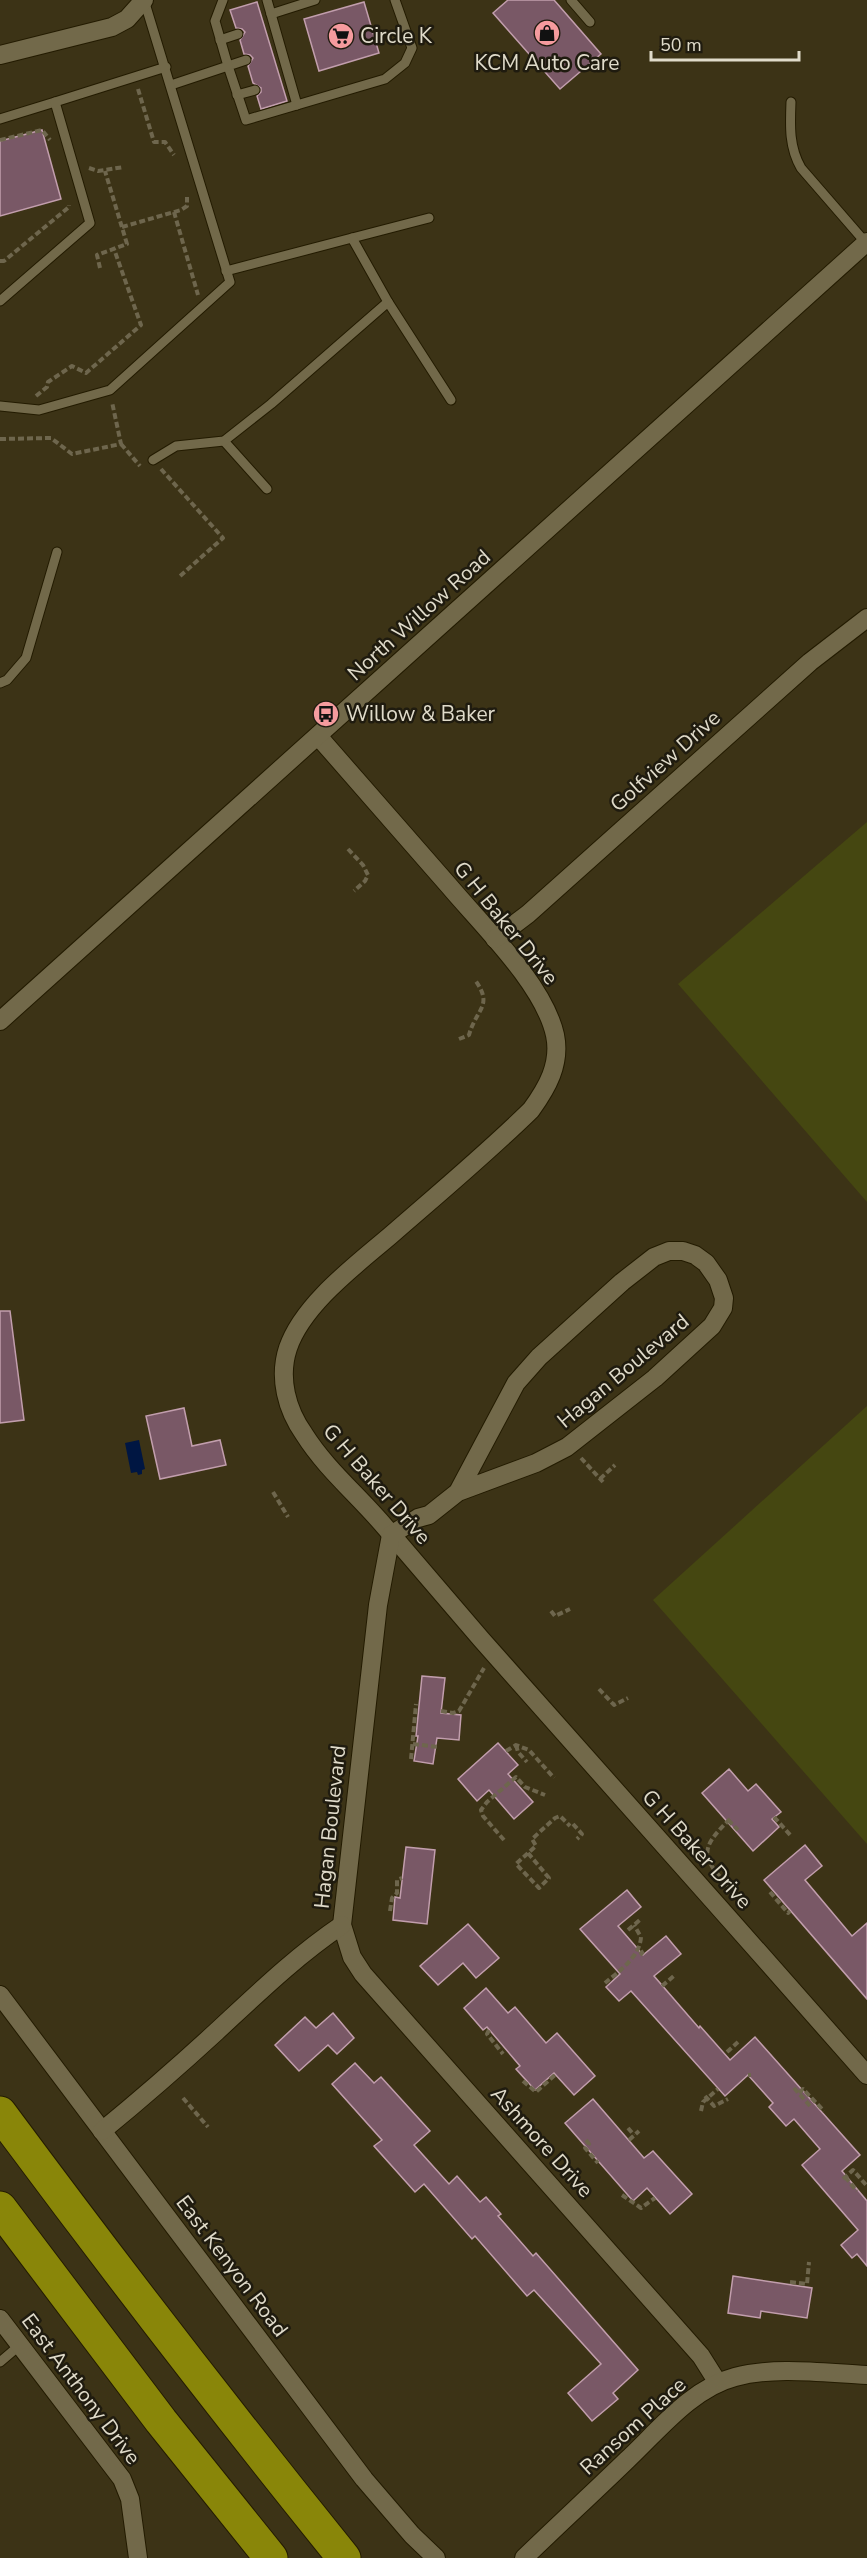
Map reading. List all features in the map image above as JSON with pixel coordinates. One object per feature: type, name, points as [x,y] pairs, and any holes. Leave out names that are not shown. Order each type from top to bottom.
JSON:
[{"type":"highway","points":[[0,2113],[239,2428],[344,2558]]},
{"type":"highway","points":[[0,2208],[161,2421],[271,2558]]},
{"type":"street","points":[[0,55],[112,27],[127,19],[144,0]]},
{"type":"street","name":"North Willow Road","points":[[0,1021],[867,242]]},
{"type":"street","name":"Golfview Drive","points":[[495,939],[528,914],[810,662],[867,618]]},
{"type":"street","name":"G H Baker Drive","points":[[318,736],[495,939],[528,981],[548,1014],[556,1047],[552,1077],[531,1110],[308,1312],[297,1327],[287,1350],[284,1371],[285,1389],[290,1408],[303,1433],[324,1462],[867,2075]]},
{"type":"street","name":"Hagan Boulevard","points":[[102,2131],[199,2048],[287,1966],[342,1925],[378,1605],[392,1541],[391,1535],[418,1518],[429,1515],[458,1492],[536,1463],[571,1444],[655,1378],[712,1326],[723,1308],[724,1298],[718,1280],[706,1263],[695,1255],[683,1251],[669,1251],[654,1257],[622,1282],[539,1357],[516,1383],[458,1492]]},
{"type":"street","name":"Ashmore Drive","points":[[342,1925],[352,1957],[363,1974],[701,2356],[718,2383]]},
{"type":"street","name":"East Kenyon Road","points":[[0,1995],[363,2479],[412,2535],[436,2558]]},
{"type":"street","name":"East Anthony Drive","points":[[0,2319],[122,2479],[130,2499],[138,2558]]},
{"type":"street","name":"Ransom Place","points":[[524,2558],[681,2409],[718,2383],[735,2377],[761,2373],[812,2372],[867,2375]]},
{"type":"lane","points":[[0,406],[39,410],[110,390],[230,282],[144,0]]},
{"type":"lane","points":[[223,0],[215,21],[246,120],[385,79],[405,63],[412,48],[395,0]]},
{"type":"lane","points":[[267,0],[276,50],[297,105]]},
{"type":"lane","points":[[269,21],[298,2],[315,0]]},
{"type":"lane","points":[[571,0],[590,22]]},
{"type":"lane","points":[[220,40],[238,34]]},
{"type":"lane","points":[[171,85],[246,60]]},
{"type":"lane","points":[[0,119],[166,67]]},
{"type":"lane","points":[[237,95],[255,90]]},
{"type":"lane","points":[[0,301],[90,223],[55,102]]},
{"type":"lane","points":[[791,102],[790,138],[793,154],[801,168],[867,242]]},
{"type":"lane","points":[[226,271],[429,218]]},
{"type":"lane","points":[[352,238],[388,302],[451,400]]},
{"type":"lane","points":[[153,460],[176,446],[224,441],[271,404],[388,302]]},
{"type":"lane","points":[[224,441],[267,489]]},
{"type":"lane","points":[[0,683],[7,680],[26,658],[57,552]]},
{"type":"lane","points":[[0,2362],[20,2345]]},
{"type":"path","points":[[134,77],[154,142],[165,142],[173,152],[177,163]]},
{"type":"path","points":[[0,140],[42,130],[50,139],[53,150]]},
{"type":"path","points":[[87,164],[90,170],[105,171],[123,167]]},
{"type":"path","points":[[100,268],[97,255],[127,244],[105,171]]},
{"type":"path","points":[[122,228],[187,206],[188,197],[184,186]]},
{"type":"path","points":[[0,261],[4,261],[69,207],[66,196]]},
{"type":"path","points":[[174,212],[201,308]]},
{"type":"path","points":[[20,408],[47,387],[48,382],[72,366],[86,373],[141,325],[114,249]]},
{"type":"path","points":[[110,390],[121,444],[143,470]]},
{"type":"path","points":[[0,439],[51,438],[72,454],[121,444]]},
{"type":"path","points":[[153,460],[223,538],[179,578]]},
{"type":"path","points":[[348,849],[363,865],[368,875],[366,881],[354,891]]},
{"type":"path","points":[[459,1039],[469,1035],[484,1003],[485,996],[475,980]]},
{"type":"path","points":[[571,1444],[601,1481],[615,1465]]},
{"type":"path","points":[[273,1492],[288,1517]]},
{"type":"path","points":[[551,1611],[555,1616],[570,1609]]},
{"type":"path","points":[[441,1712],[459,1711],[493,1653]]},
{"type":"path","points":[[599,1689],[614,1705],[628,1698]]},
{"type":"path","points":[[411,1759],[414,1751],[416,1704]]},
{"type":"path","points":[[413,1744],[438,1747]]},
{"type":"path","points":[[506,1751],[516,1745]]},
{"type":"path","points":[[516,1745],[518,1752],[527,1762]]},
{"type":"path","points":[[516,1745],[529,1750],[554,1778]]},
{"type":"path","points":[[504,1840],[483,1816],[481,1810],[487,1802],[516,1777],[525,1788],[545,1795]]},
{"type":"path","points":[[528,1853],[549,1878],[539,1888],[516,1864],[528,1853],[536,1846],[532,1839],[560,1816],[582,1834],[577,1839]]},
{"type":"path","points":[[774,1818],[792,1837]]},
{"type":"path","points":[[732,1890],[712,1866],[707,1844],[714,1833],[729,1819],[738,1830]]},
{"type":"path","points":[[390,1911],[392,1898],[397,1893],[397,1880],[402,1878]]},
{"type":"path","points":[[771,1892],[788,1913],[790,1911]]},
{"type":"path","points":[[628,1930],[641,1919]]},
{"type":"path","points":[[608,1982],[638,1950],[641,1937],[634,1925]]},
{"type":"path","points":[[663,1986],[675,1975]]},
{"type":"path","points":[[489,2030],[487,2034],[504,2054]]},
{"type":"path","points":[[727,2052],[738,2042]]},
{"type":"path","points":[[523,2081],[536,2092],[555,2075]]},
{"type":"path","points":[[701,2111],[705,2098],[718,2089]]},
{"type":"path","points":[[811,2107],[797,2091],[803,2089],[824,2111]]},
{"type":"path","points":[[183,2098],[208,2127]]},
{"type":"path","points":[[705,2098],[714,2106],[728,2099]]},
{"type":"path","points":[[628,2128],[634,2135]]},
{"type":"path","points":[[629,2140],[639,2131]]},
{"type":"path","points":[[586,2140],[589,2144],[585,2148],[598,2163]]},
{"type":"path","points":[[857,2191],[844,2178],[853,2170],[867,2187]]},
{"type":"path","points":[[622,2195],[641,2208],[656,2198]]},
{"type":"path","points":[[790,2282],[807,2284],[810,2262]]},
{"type":"shaded area","points":[[867,822],[867,1202],[678,984]]},
{"type":"shaded area","points":[[867,1406],[867,1844],[653,1600]]},
{"type":"water","points":[[139,1440],[145,1469],[142,1470],[142,1474],[138,1475],[137,1472],[131,1473],[125,1443]]},
{"type":"building","name":"KCM Auto Care","points":[[508,0],[554,0],[601,54],[560,89],[493,13]]},
{"type":"building","points":[[257,2],[287,101],[261,109],[257,96],[261,88],[253,83],[248,66],[253,58],[244,54],[240,40],[245,32],[236,28],[230,10]]},
{"type":"building","name":"Circle K","points":[[364,2],[379,53],[319,71],[304,19]]},
{"type":"building","points":[[42,130],[61,199],[0,216],[0,141]]},
{"type":"building","points":[[0,1311],[10,1311],[24,1420],[0,1423]]},
{"type":"building","points":[[184,1408],[192,1446],[220,1440],[226,1465],[160,1479],[146,1416]]},
{"type":"building","points":[[422,1676],[445,1678],[441,1713],[461,1715],[459,1740],[437,1738],[433,1764],[414,1761]]},
{"type":"building","points":[[498,1743],[518,1765],[508,1774],[533,1802],[514,1819],[489,1790],[477,1801],[458,1779]]},
{"type":"building","points":[[729,1769],[748,1791],[756,1784],[781,1812],[772,1819],[779,1827],[753,1851],[702,1793]]},
{"type":"building","points":[[805,1845],[822,1866],[805,1880],[852,1936],[867,1923],[867,1999],[764,1880]]},
{"type":"building","points":[[406,1847],[435,1850],[427,1924],[393,1920],[395,1897],[400,1898]]},
{"type":"building","points":[[627,1890],[641,1907],[618,1926],[643,1955],[666,1936],[681,1954],[654,1976],[699,2028],[700,2026],[730,2060],[755,2037],[860,2155],[842,2171],[867,2201],[867,2266],[857,2254],[852,2258],[841,2245],[858,2230],[802,2165],[820,2149],[794,2119],[786,2126],[769,2107],[773,2103],[748,2075],[725,2096],[631,1991],[619,2001],[606,1987],[620,1974],[580,1929]]},
{"type":"building","points":[[468,1924],[499,1958],[476,1978],[463,1963],[438,1985],[420,1966]]},
{"type":"building","points":[[486,1988],[508,2013],[515,2007],[546,2043],[557,2033],[595,2076],[574,2095],[554,2073],[535,2090],[516,2069],[520,2066],[487,2027],[483,2030],[464,2008]]},
{"type":"building","points":[[333,2013],[354,2038],[337,2054],[328,2045],[299,2071],[275,2045],[305,2017],[316,2028]]},
{"type":"building","points":[[355,2063],[374,2083],[381,2077],[430,2131],[414,2145],[449,2184],[457,2176],[480,2202],[486,2197],[501,2214],[498,2216],[533,2256],[536,2253],[638,2370],[613,2393],[618,2399],[592,2421],[568,2393],[601,2364],[534,2290],[527,2296],[475,2236],[472,2239],[424,2184],[415,2192],[374,2146],[382,2140],[332,2084]]},
{"type":"building","points":[[593,2099],[644,2158],[653,2151],[692,2194],[670,2214],[647,2188],[633,2201],[565,2123]]},
{"type":"building","points":[[733,2276],[812,2288],[807,2318],[761,2311],[760,2318],[728,2313]]},
{"type":"place","name":"KCM Auto Care","points":[[547,33]]},
{"type":"place","name":"Circle K","points":[[341,36]]},
{"type":"place","name":"Willow & Baker","points":[[326,714]]}]
